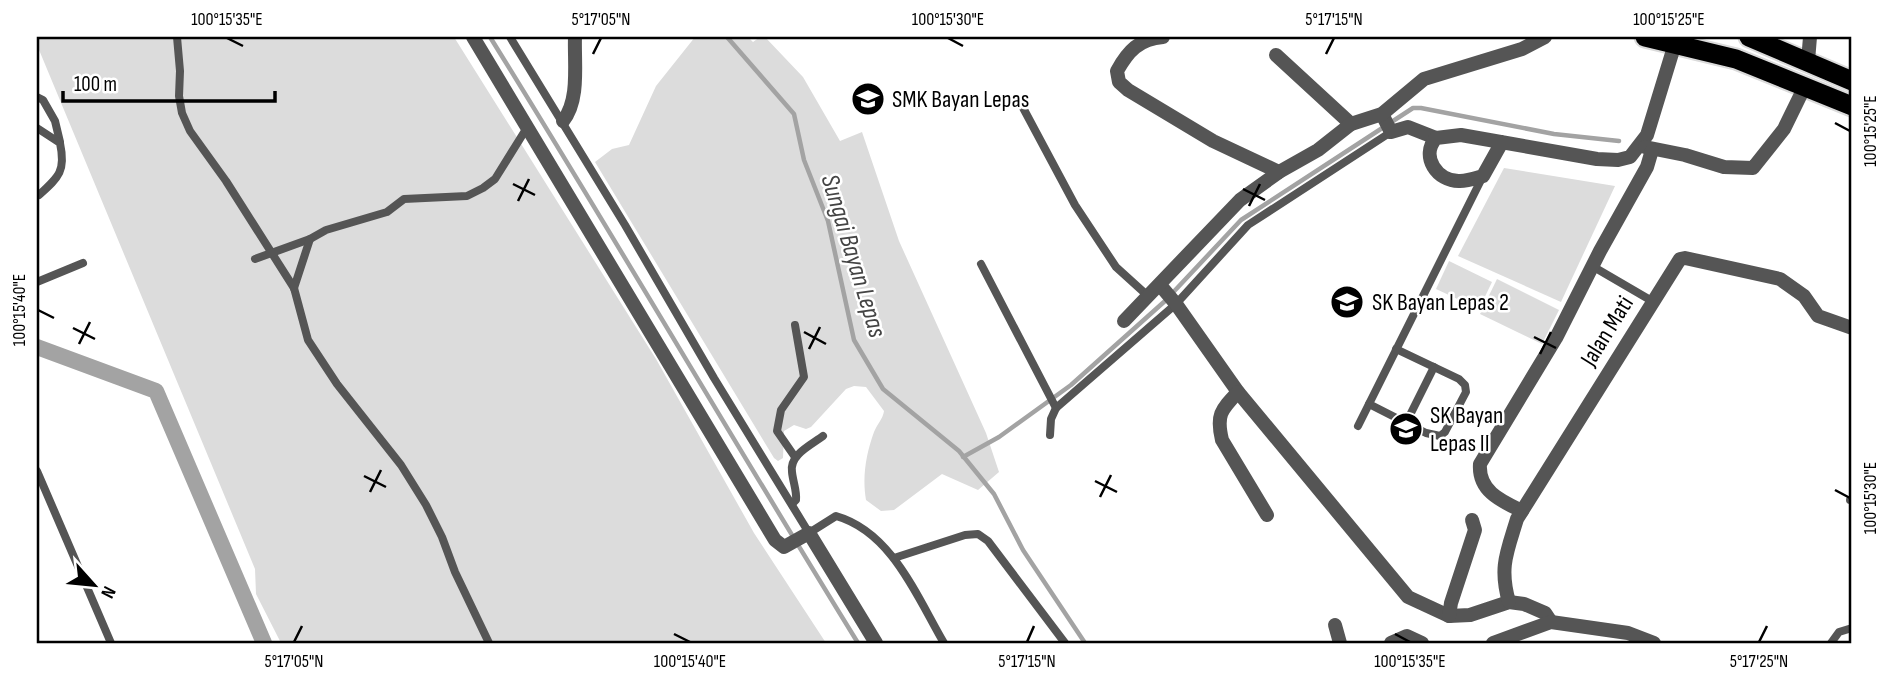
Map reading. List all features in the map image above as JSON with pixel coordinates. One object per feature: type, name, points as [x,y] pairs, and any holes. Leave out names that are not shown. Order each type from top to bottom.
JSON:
[{"type":"highway","points":[[1645,37],[1676,40],[1736,59],[1852,106]]},
{"type":"highway","points":[[1749,37],[1852,81]]},
{"type":"street","points":[[473,37],[775,540],[779,546],[788,546],[807,534],[876,643]]},
{"type":"street","points":[[563,121],[572,102],[575,37]]},
{"type":"street","points":[[1163,37],[1137,43],[1130,50],[1116,71],[1119,82],[1213,141],[1279,172]]},
{"type":"street","points":[[1386,123],[1424,79],[1522,49],[1545,37]]},
{"type":"street","points":[[1808,61],[1810,37]]},
{"type":"street","points":[[1522,511],[1501,501],[1487,490],[1480,475],[1480,464],[1556,338],[1647,167],[1646,148],[1651,122],[1676,40]]},
{"type":"street","points":[[1276,55],[1351,124]]},
{"type":"street","points":[[1124,321],[1148,296],[1168,295],[1240,200],[1279,172],[1318,150],[1351,124],[1386,123],[1408,127],[1436,138],[1461,135],[1608,160],[1630,157],[1646,148],[1685,155],[1724,167],[1753,168],[1784,129],[1805,86]]},
{"type":"street","points":[[1436,138],[1428,152],[1435,170],[1458,182],[1483,176],[1502,142]]},
{"type":"street","name":"Jalan Mati","points":[[1509,602],[1503,566],[1517,519],[1676,264],[1685,258],[1780,279],[1804,296],[1818,316],[1852,328]]},
{"type":"street","points":[[1168,295],[1238,393],[1408,597],[1450,616],[1470,615],[1509,602],[1536,608],[1545,613],[1551,622]]},
{"type":"street","points":[[1238,393],[1222,409],[1219,428],[1222,440],[1267,515]]},
{"type":"street","points":[[1450,616],[1451,603],[1475,530],[1472,520]]},
{"type":"street","points":[[1493,643],[1551,622],[1628,633],[1654,643]]},
{"type":"street","points":[[1335,625],[1340,643]]},
{"type":"street","points":[[1391,643],[1407,636],[1422,643]]},
{"type":"lane","points":[[177,37],[179,96],[182,113],[190,131],[294,288],[308,340],[337,384],[401,465],[426,505],[489,643]]},
{"type":"lane","points":[[510,37],[792,504],[807,534],[836,516],[863,528],[894,558],[944,643]]},
{"type":"lane","points":[[37,97],[43,100],[55,121],[64,160],[58,178],[39,195]]},
{"type":"lane","points":[[1021,104],[1075,205],[1116,267],[1148,296]]},
{"type":"lane","points":[[1050,435],[1054,404],[1168,295],[1248,225],[1386,123]]},
{"type":"lane","points":[[255,259],[327,230],[387,212],[404,199],[467,196],[495,179],[528,126]]},
{"type":"lane","points":[[37,128],[61,143]]},
{"type":"lane","points":[[1358,426],[1483,176]]},
{"type":"lane","points":[[294,288],[310,239]]},
{"type":"lane","points":[[37,282],[82,263]]},
{"type":"lane","points":[[981,264],[1054,404]]},
{"type":"lane","points":[[1592,267],[1652,301]]},
{"type":"lane","points":[[795,325],[804,377],[781,410],[777,431],[795,457]]},
{"type":"lane","points":[[1369,404],[1426,433],[1440,436],[1446,432],[1466,391],[1465,385],[1459,379],[1396,349]]},
{"type":"lane","points":[[1406,423],[1434,367]]},
{"type":"lane","points":[[792,504],[796,495],[790,467],[795,457],[823,436]]},
{"type":"lane","points":[[37,471],[111,643]]},
{"type":"lane","points":[[894,558],[965,535],[978,534],[988,541],[1062,643]]},
{"type":"lane","points":[[1831,643],[1839,632],[1852,628]]},
{"type":"shaded area","points":[[37,37],[454,37],[656,359],[754,533],[826,643],[281,643],[256,594],[255,569],[37,45]]},
{"type":"shaded area","points":[[695,37],[748,37],[753,42],[765,37],[803,77],[840,141],[862,132],[899,241],[986,433],[999,472],[978,490],[942,474],[894,510],[881,511],[866,500],[864,483],[867,457],[874,432],[884,411],[866,387],[854,386],[846,389],[811,427],[806,429],[794,425],[784,431],[783,458],[778,461],[774,458],[595,162],[612,149],[629,145],[656,86]]},
{"type":"shaded area","points":[[1504,168],[1615,186],[1561,302],[1458,256]]},
{"type":"shaded area","points":[[1449,261],[1492,282],[1479,309],[1436,289]]},
{"type":"shaded area","points":[[1497,279],[1559,310],[1542,344],[1480,314]]},
{"type":"waterway","points":[[490,37],[858,643]]},
{"type":"waterway","name":"Sungai Bayan Lepas","points":[[727,37],[794,114],[804,160],[828,221],[854,340],[883,389],[959,451],[994,494],[1023,550],[1085,643]]},
{"type":"waterway","points":[[963,457],[999,437],[1071,385],[1165,301],[1241,220],[1413,108],[1554,134],[1619,141]]},
{"type":"waterway","points":[[37,347],[156,391],[264,643]]},
{"type":"place","name":"SMK Bayan Lepas","points":[[868,99]]},
{"type":"place","name":"SK Bayan Lepas 2","points":[[1347,302]]},
{"type":"place","name":"SK Bayan Lepas II","points":[[1406,429]]}]
